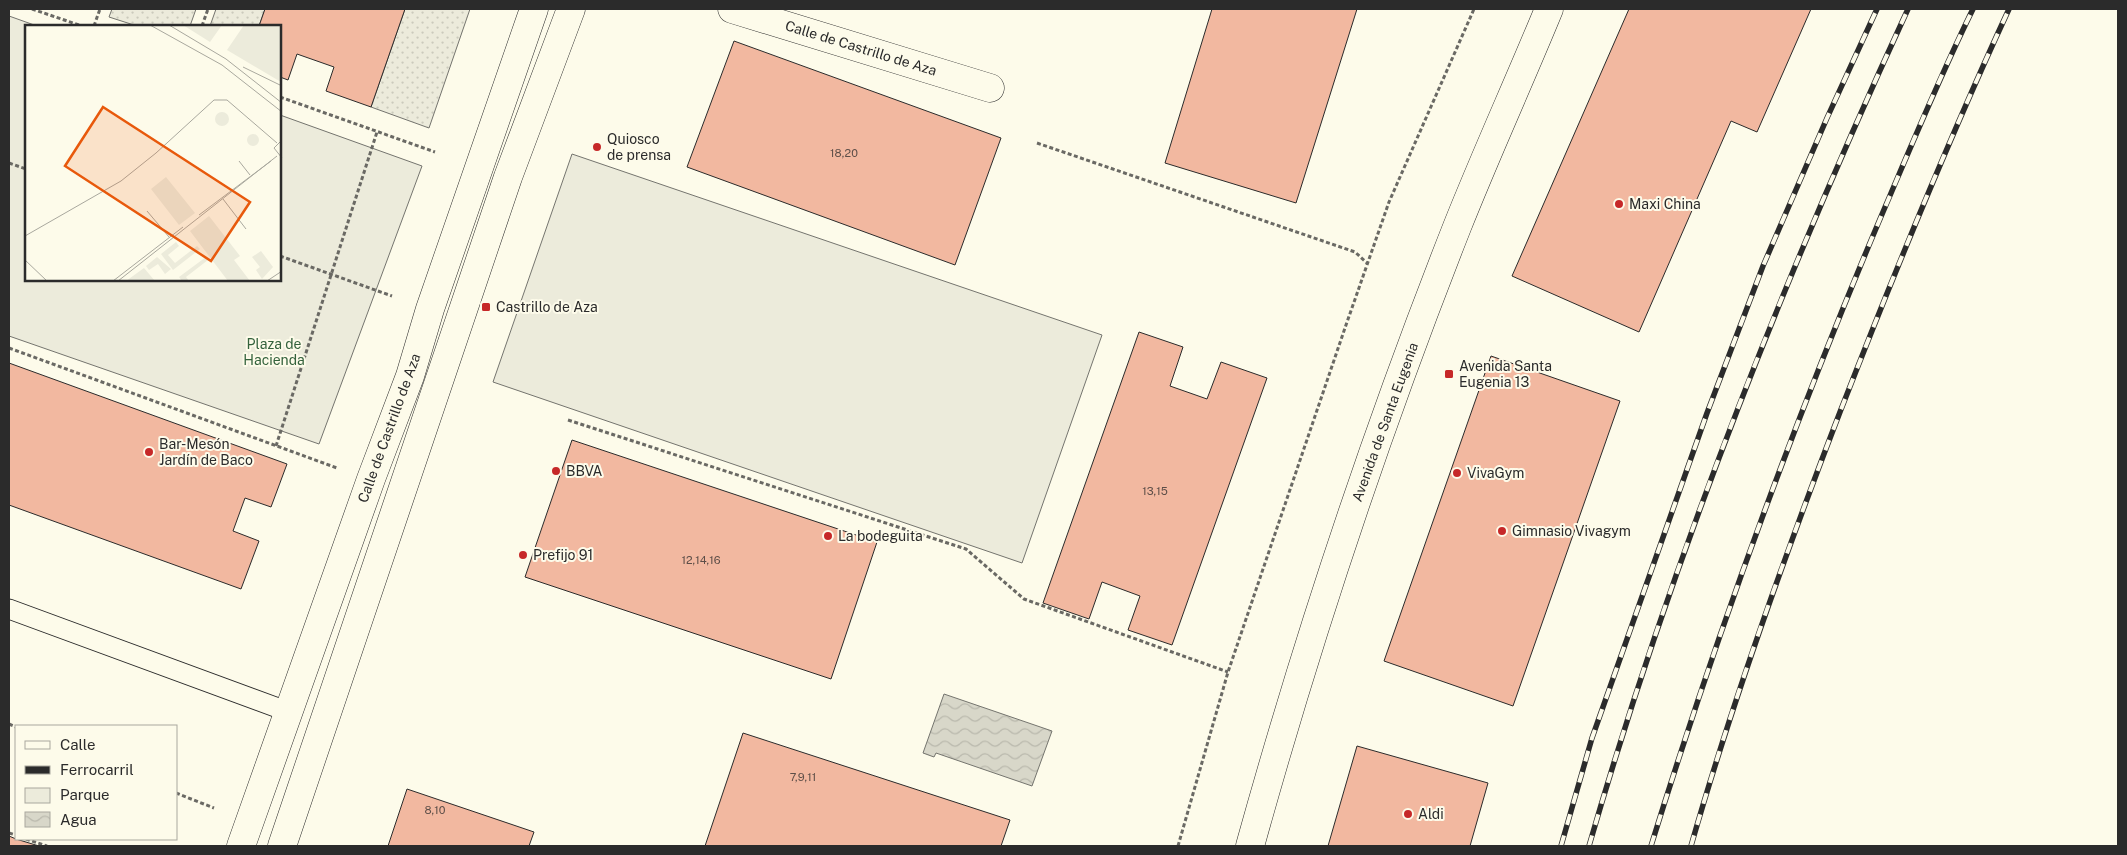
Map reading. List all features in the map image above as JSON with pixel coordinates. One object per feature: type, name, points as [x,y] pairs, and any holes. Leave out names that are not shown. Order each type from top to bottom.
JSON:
[{"type":"street","name":"Calle de Castrillo de Aza","points":[[241,846],[374,470],[410,376],[430,309],[534,9]]},
{"type":"street","points":[[282,846],[505,186],[571,9]]},
{"type":"street","name":"Calle de Castrillo de Aza","points":[[732,9],[990,88]]},
{"type":"street","name":"Avenida de Santa Eugenia","points":[[1250,846],[1292,696],[1348,525],[1404,366],[1458,226],[1549,9]]},
{"type":"lane","points":[[9,609],[289,712]]},
{"type":"path","points":[[32,9],[79,25]]},
{"type":"path","points":[[94,25],[100,9]]},
{"type":"path","points":[[202,25],[208,9]]},
{"type":"path","points":[[1178,846],[1228,672],[1389,202],[1474,9]]},
{"type":"path","points":[[281,97],[435,152]]},
{"type":"path","points":[[276,446],[330,273],[377,132]]},
{"type":"path","points":[[1037,143],[1355,252],[1368,264]]},
{"type":"path","points":[[9,163],[25,169]]},
{"type":"path","points":[[281,256],[392,296]]},
{"type":"path","points":[[9,348],[317,462]]},
{"type":"path","points":[[568,420],[966,549],[1024,599],[1228,672]]},
{"type":"path","points":[[178,793],[214,808]]},
{"type":"path","points":[[29,840],[47,846]]},
{"type":"green space","points":[[112,9],[196,9],[190,25],[134,25],[109,17]]},
{"type":"green space","points":[[216,9],[265,9],[259,25],[210,25]]},
{"type":"green space","points":[[405,9],[470,9],[429,128],[371,107]]},
{"type":"green space","name":"Plaza de Hacienda","points":[[9,16],[34,25],[25,25],[25,281],[281,281],[281,115],[422,166],[319,444],[9,336]]},
{"type":"green space","points":[[572,154],[1102,335],[1022,563],[493,382]]},
{"type":"water","points":[[944,694],[1052,731],[1032,786],[936,753],[934,757],[923,753]]},
{"type":"building","points":[[265,9],[405,9],[371,107],[326,91],[334,67],[297,54],[288,80],[281,77],[281,25],[259,25]]},
{"type":"building","points":[[1212,9],[1357,9],[1296,203],[1165,163]]},
{"type":"building","name":"Maxi China","points":[[1629,9],[1811,9],[1757,132],[1731,121],[1639,332],[1512,276]]},
{"type":"building","points":[[734,41],[1001,138],[955,265],[687,167]]},
{"type":"building","points":[[1139,332],[1183,347],[1170,386],[1207,399],[1221,362],[1267,378],[1172,645],[1128,630],[1140,596],[1102,582],[1089,619],[1043,603]]},
{"type":"building","name":"Gimnasio Vivagym","points":[[1491,356],[1620,401],[1513,706],[1384,661]]},
{"type":"building","points":[[9,363],[287,464],[271,507],[245,498],[233,531],[259,541],[241,589],[9,505]]},
{"type":"building","points":[[572,440],[877,542],[831,679],[525,577]]},
{"type":"building","points":[[743,733],[1010,820],[1001,846],[705,846]]},
{"type":"building","name":"Aldi","points":[[1357,746],[1488,783],[1470,846],[1328,846]]},
{"type":"building","points":[[407,789],[534,832],[529,846],[388,846]]},
{"type":"building","points":[[9,836],[15,840],[39,846],[9,846]]},
{"type":"railway","points":[[1561,846],[1592,738],[1707,413],[1763,266],[1827,118],[1877,9]]},
{"type":"railway","points":[[1589,846],[1656,632],[1693,526],[1733,421],[1817,214],[1908,9]]},
{"type":"railway","points":[[1651,846],[1702,687],[1758,530],[1817,374],[1880,219],[1973,9]]},
{"type":"railway","points":[[1691,846],[1742,682],[1820,466],[1860,361],[1922,209],[2009,9]]},
{"type":"place","name":"Quiosco de prensa","points":[[597,147]]},
{"type":"place","name":"Maxi China","points":[[1619,204]]},
{"type":"place","name":"Castrillo de Aza","points":[[486,307]]},
{"type":"place","name":"Avenida Santa Eugenia 13","points":[[1449,374]]},
{"type":"place","name":"Bar-Mesón Jardín de Baco","points":[[149,452]]},
{"type":"place","name":"BBVA","points":[[556,471]]},
{"type":"place","name":"VivaGym","points":[[1457,473]]},
{"type":"place","name":"Gimnasio Vivagym","points":[[1502,531]]},
{"type":"place","name":"La bodeguita","points":[[828,536]]},
{"type":"place","name":"Prefijo 91","points":[[523,555]]},
{"type":"place","name":"Aldi","points":[[1408,814]]}]
